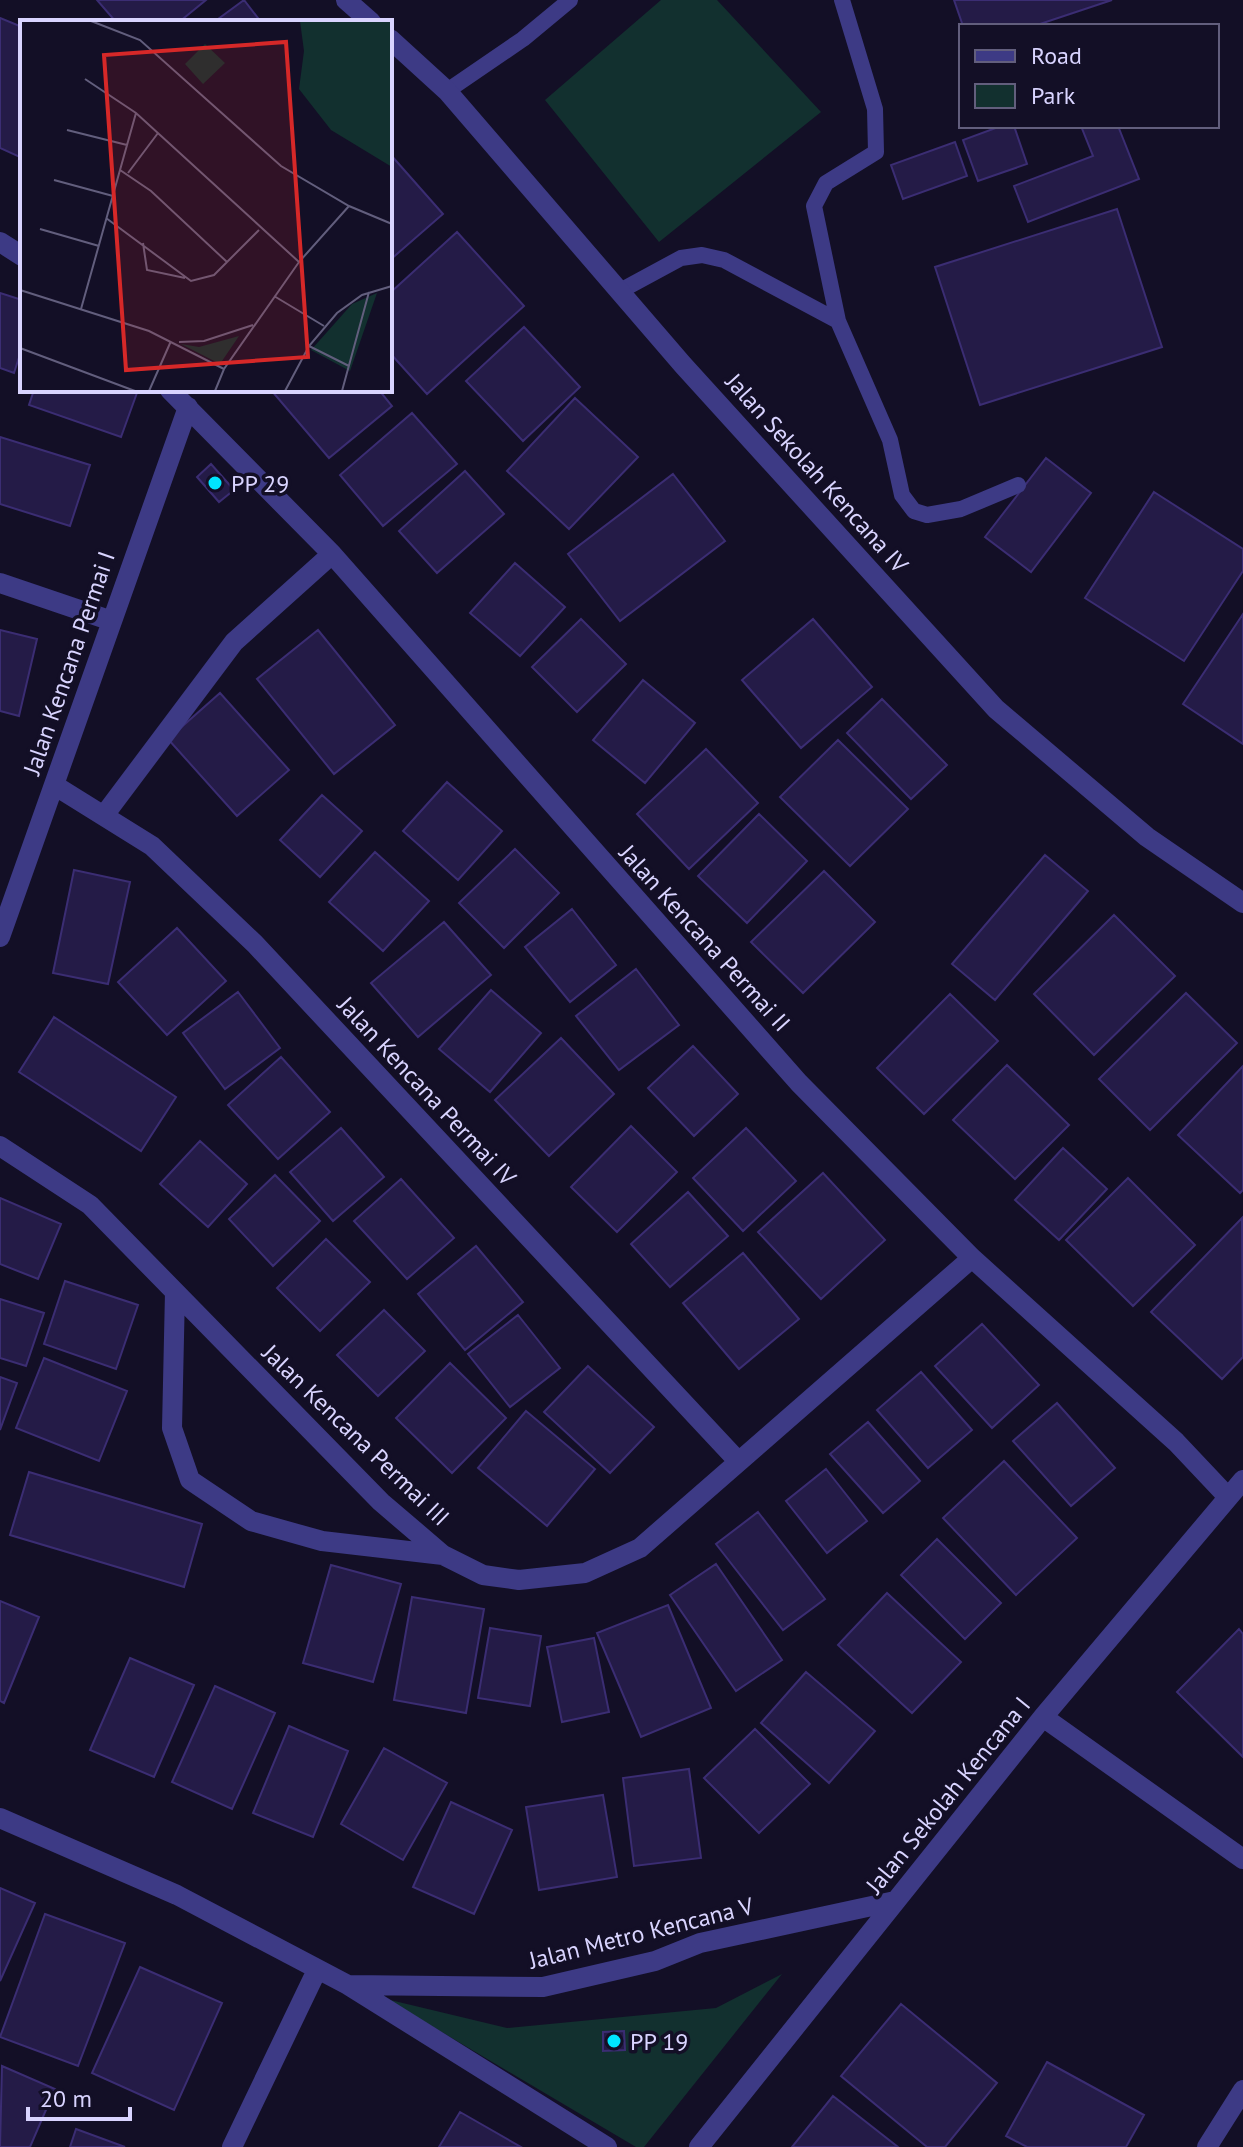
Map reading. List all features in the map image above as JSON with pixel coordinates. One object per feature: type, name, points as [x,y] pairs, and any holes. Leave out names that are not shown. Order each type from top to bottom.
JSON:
[{"type":"street","points":[[346,0],[369,20]]},
{"type":"street","name":"Jalan Sekolah Kencana IV","points":[[392,41],[447,91],[620,291],[996,709],[1147,837],[1243,903]]},
{"type":"street","points":[[0,242],[20,255]]},
{"type":"street","name":"Jalan Kencana Permai II","points":[[172,392],[332,554],[799,1083],[972,1258],[1176,1442],[1227,1496]]},
{"type":"street","name":"Jalan Kencana Permai I","points":[[0,937],[188,407]]},
{"type":"street","points":[[105,814],[234,642],[251,623],[332,554]]},
{"type":"street","points":[[0,583],[112,621]]},
{"type":"street","name":"Jalan Kencana Permai IV","points":[[54,785],[152,846],[255,944],[738,1461]]},
{"type":"street","name":"Jalan Kencana Permai III","points":[[0,1146],[90,1205],[381,1502],[443,1555],[483,1575],[519,1580],[585,1573],[640,1548],[972,1258]]},
{"type":"street","points":[[175,1292],[172,1428],[190,1480],[251,1521],[322,1541],[443,1555]]},
{"type":"street","name":"Jalan Sekolah Kencana I","points":[[699,2147],[1043,1717],[1243,1480]]},
{"type":"street","points":[[1043,1717],[1243,1859]]},
{"type":"street","name":"Jalan Metro Kencana V","points":[[0,1818],[177,1895],[348,1985],[607,2147]]},
{"type":"street","name":"Jalan Metro Kencana V","points":[[348,1985],[543,1987],[655,1961],[700,1943],[895,1901]]},
{"type":"street","points":[[232,2147],[317,1970]]},
{"type":"street","points":[[1207,2147],[1243,2090]]},
{"type":"lane","points":[[447,91],[523,39],[570,0]]},
{"type":"lane","points":[[842,0],[875,109],[876,152],[826,183],[814,206],[838,321],[890,440],[902,495],[914,511],[927,515],[961,509],[1018,485]]},
{"type":"lane","points":[[620,291],[681,258],[702,255],[724,260],[838,321]]},
{"type":"green space","points":[[661,0],[717,0],[821,112],[659,242],[545,100]]},
{"type":"green space","points":[[782,1974],[644,2147],[636,2147],[386,1999],[507,2028],[716,2008]]},
{"type":"building","points":[[97,0],[206,0],[181,20],[114,20]]},
{"type":"building","points":[[244,0],[259,20],[217,20]]},
{"type":"building","points":[[954,0],[1112,0],[1040,24],[962,24]]},
{"type":"building","points":[[0,18],[20,26],[20,157],[0,148]]},
{"type":"building","points":[[996,128],[1015,128],[1027,164],[978,181],[963,140]]},
{"type":"building","points":[[1082,128],[1119,128],[1139,179],[1028,222],[1014,186],[1093,156]]},
{"type":"building","points":[[955,142],[967,176],[903,199],[891,165]]},
{"type":"building","points":[[392,156],[443,214],[392,258]]},
{"type":"building","points":[[1117,209],[1162,347],[980,405],[935,267]]},
{"type":"building","points":[[457,232],[524,306],[427,394],[392,355],[392,291]]},
{"type":"building","points":[[0,293],[20,299],[20,354],[14,373],[0,368]]},
{"type":"building","points":[[524,327],[580,387],[523,441],[466,381]]},
{"type":"building","points":[[33,392],[137,392],[121,437],[29,405]]},
{"type":"building","points":[[273,392],[381,392],[392,406],[329,458]]},
{"type":"building","points":[[575,398],[638,457],[569,529],[507,471]]},
{"type":"building","points":[[412,413],[457,464],[383,526],[340,475]]},
{"type":"building","points":[[0,437],[90,465],[70,526],[0,504]]},
{"type":"building","points":[[1046,458],[1091,493],[1031,572],[985,537]]},
{"type":"building","name":"PP 29","points":[[211,464],[234,490],[219,502],[197,477]]},
{"type":"building","points":[[465,471],[504,514],[437,573],[399,531]]},
{"type":"building","points":[[673,474],[725,541],[620,621],[568,554]]},
{"type":"building","points":[[1154,492],[1243,549],[1243,571],[1184,661],[1085,598]]},
{"type":"building","points":[[515,563],[565,607],[520,656],[470,613]]},
{"type":"building","points":[[1243,614],[1243,744],[1183,704]]},
{"type":"building","points":[[581,619],[626,664],[577,712],[532,667]]},
{"type":"building","points":[[813,619],[872,687],[801,748],[742,680]]},
{"type":"building","points":[[0,630],[37,639],[19,716],[0,711]]},
{"type":"building","points":[[318,630],[395,725],[334,774],[257,679]]},
{"type":"building","points":[[643,680],[695,723],[645,783],[593,740]]},
{"type":"building","points":[[220,693],[289,770],[237,816],[168,739]]},
{"type":"building","points":[[882,699],[947,765],[911,799],[847,733]]},
{"type":"building","points":[[838,740],[908,809],[850,866],[780,797]]},
{"type":"building","points":[[706,749],[758,803],[689,869],[637,814]]},
{"type":"building","points":[[447,782],[502,831],[458,880],[403,831]]},
{"type":"building","points":[[322,795],[362,831],[320,877],[280,840]]},
{"type":"building","points":[[759,814],[807,861],[747,923],[698,876]]},
{"type":"building","points":[[515,849],[559,893],[504,948],[459,903]]},
{"type":"building","points":[[375,852],[429,901],[383,951],[329,902]]},
{"type":"building","points":[[1045,855],[1088,891],[995,1000],[952,964]]},
{"type":"building","points":[[74,870],[130,882],[108,984],[53,973]]},
{"type":"building","points":[[824,871],[875,922],[803,993],[751,942]]},
{"type":"building","points":[[572,909],[616,965],[570,1002],[525,947]]},
{"type":"building","points":[[1114,915],[1175,976],[1094,1055],[1034,994]]},
{"type":"building","points":[[444,922],[491,975],[418,1037],[371,983]]},
{"type":"building","points":[[177,928],[226,981],[167,1035],[118,982]]},
{"type":"building","points":[[636,969],[679,1025],[619,1070],[576,1016]]},
{"type":"building","points":[[491,990],[541,1033],[490,1092],[439,1049]]},
{"type":"building","points":[[238,992],[280,1048],[225,1089],[183,1033]]},
{"type":"building","points":[[1186,993],[1237,1043],[1150,1130],[1099,1079]]},
{"type":"building","points":[[950,994],[998,1041],[924,1114],[877,1068]]},
{"type":"building","points":[[54,1017],[176,1097],[141,1151],[19,1072]]},
{"type":"building","points":[[561,1038],[614,1094],[549,1156],[495,1100]]},
{"type":"building","points":[[693,1046],[738,1094],[694,1136],[648,1088]]},
{"type":"building","points":[[281,1057],[330,1112],[278,1159],[228,1105]]},
{"type":"building","points":[[1007,1065],[1069,1125],[1015,1179],[953,1120]]},
{"type":"building","points":[[1243,1066],[1243,1190],[1240,1193],[1178,1135]]},
{"type":"building","points":[[631,1126],[677,1172],[617,1232],[571,1187]]},
{"type":"building","points":[[341,1128],[384,1177],[333,1221],[290,1172]]},
{"type":"building","points":[[746,1128],[796,1181],[743,1231],[693,1178]]},
{"type":"building","points":[[200,1141],[247,1184],[208,1227],[160,1184]]},
{"type":"building","points":[[1063,1148],[1107,1189],[1059,1240],[1015,1200]]},
{"type":"building","points":[[823,1173],[885,1240],[821,1299],[758,1232]]},
{"type":"building","points":[[275,1175],[320,1221],[273,1266],[229,1219]]},
{"type":"building","points":[[1128,1178],[1195,1245],[1133,1306],[1066,1240]]},
{"type":"building","points":[[401,1179],[454,1238],[407,1279],[354,1221]]},
{"type":"building","points":[[688,1192],[728,1236],[670,1287],[631,1244]]},
{"type":"building","points":[[0,1198],[61,1224],[38,1279],[0,1264]]},
{"type":"building","points":[[1242,1218],[1243,1357],[1222,1379],[1151,1312]]},
{"type":"building","points":[[326,1239],[370,1282],[320,1331],[277,1288]]},
{"type":"building","points":[[476,1246],[523,1302],[465,1350],[418,1294]]},
{"type":"building","points":[[743,1253],[799,1319],[739,1369],[683,1303]]},
{"type":"building","points":[[65,1281],[138,1305],[116,1369],[44,1344]]},
{"type":"building","points":[[0,1299],[44,1313],[26,1366],[0,1358]]},
{"type":"building","points":[[384,1310],[425,1351],[378,1396],[337,1355]]},
{"type":"building","points":[[518,1315],[560,1368],[510,1407],[468,1354]]},
{"type":"building","points":[[982,1324],[1039,1385],[992,1428],[935,1366]]},
{"type":"building","points":[[44,1358],[127,1391],[99,1461],[16,1428]]},
{"type":"building","points":[[450,1363],[506,1418],[452,1473],[396,1418]]},
{"type":"building","points":[[588,1366],[654,1427],[610,1473],[544,1412]]},
{"type":"building","points":[[921,1372],[972,1430],[928,1468],[877,1410]]},
{"type":"building","points":[[0,1377],[17,1383],[0,1430]]},
{"type":"building","points":[[1057,1403],[1115,1468],[1071,1506],[1013,1441]]},
{"type":"building","points":[[526,1411],[595,1469],[547,1526],[478,1468]]},
{"type":"building","points":[[868,1422],[920,1481],[883,1513],[830,1454]]},
{"type":"building","points":[[1004,1461],[1077,1538],[1016,1595],[943,1518]]},
{"type":"building","points":[[826,1469],[867,1521],[827,1553],[786,1501]]},
{"type":"building","points":[[29,1472],[202,1524],[184,1587],[10,1535]]},
{"type":"building","points":[[758,1512],[825,1599],[783,1630],[716,1544]]},
{"type":"building","points":[[937,1539],[1001,1603],[965,1639],[901,1575]]},
{"type":"building","points":[[716,1564],[782,1660],[736,1691],[670,1595]]},
{"type":"building","points":[[331,1565],[401,1584],[373,1682],[303,1663]]},
{"type":"building","points":[[887,1593],[961,1662],[912,1713],[838,1645]]},
{"type":"building","points":[[412,1597],[484,1609],[466,1713],[394,1700]]},
{"type":"building","points":[[0,1601],[39,1617],[4,1703],[0,1701]]},
{"type":"building","points":[[668,1605],[711,1708],[641,1737],[597,1633]]},
{"type":"building","points":[[490,1628],[541,1636],[530,1706],[478,1698]]},
{"type":"building","points":[[1239,1629],[1243,1634],[1243,1757],[1177,1692]]},
{"type":"building","points":[[594,1638],[609,1712],[562,1722],[547,1647]]},
{"type":"building","points":[[130,1658],[194,1685],[154,1777],[90,1750]]},
{"type":"building","points":[[806,1672],[875,1731],[829,1783],[761,1723]]},
{"type":"building","points":[[215,1686],[275,1713],[232,1809],[172,1782]]},
{"type":"building","points":[[289,1726],[348,1751],[313,1837],[253,1813]]},
{"type":"building","points":[[755,1729],[810,1784],[759,1833],[704,1778]]},
{"type":"building","points":[[384,1748],[447,1783],[403,1860],[341,1824]]},
{"type":"building","points":[[689,1769],[701,1858],[634,1866],[623,1778]]},
{"type":"building","points":[[603,1795],[617,1877],[539,1890],[526,1807]]},
{"type":"building","points":[[451,1802],[512,1830],[474,1914],[413,1887]]},
{"type":"building","points":[[0,1888],[35,1903],[0,1981]]},
{"type":"building","points":[[45,1914],[125,1943],[78,2066],[0,2037]]},
{"type":"building","points":[[140,1967],[222,2003],[174,2110],[92,2073]]},
{"type":"building","points":[[901,2004],[997,2083],[945,2147],[927,2147],[841,2076]]},
{"type":"building","name":"PP 19","points":[[624,2031],[625,2050],[603,2051],[603,2032]]},
{"type":"building","points":[[1047,2062],[1144,2115],[1126,2147],[1027,2147],[1006,2136]]},
{"type":"building","points":[[2,2066],[55,2089],[30,2147],[0,2147]]},
{"type":"building","points":[[833,2096],[898,2147],[792,2147]]},
{"type":"building","points":[[460,2112],[521,2147],[439,2147]]},
{"type":"building","points":[[76,2129],[125,2147],[70,2147]]},
{"type":"place","name":"PP 29","points":[[215,483]]},
{"type":"place","name":"PP 19","points":[[614,2041]]}]
